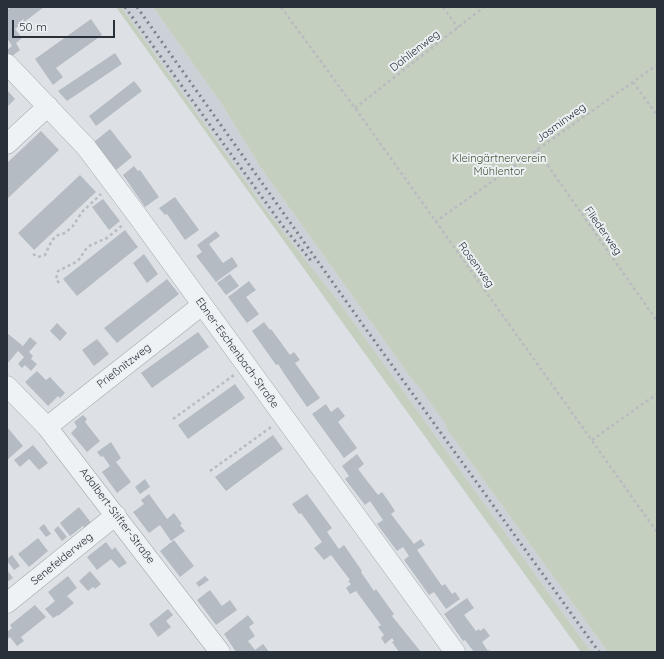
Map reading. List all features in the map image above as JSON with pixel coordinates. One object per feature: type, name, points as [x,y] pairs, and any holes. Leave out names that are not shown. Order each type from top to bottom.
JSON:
[{"type":"street","name":"Ebner-Eschenbach-Straße","points":[[7,64],[86,147],[455,652]]},
{"type":"street","points":[[7,144],[48,106]]},
{"type":"street","name":"Prießnitzweg","points":[[47,427],[202,305]]},
{"type":"street","name":"Adalbert-Stifter-Straße","points":[[7,386],[47,427],[220,652]]},
{"type":"street","name":"Senefelderweg","points":[[7,603],[116,516]]},
{"type":"path","name":"Rosenweg","points":[[281,7],[355,108],[657,532]]},
{"type":"path","points":[[443,7],[458,28]]},
{"type":"path","name":"Dahlienweg","points":[[355,108],[484,7]]},
{"type":"path","name":"Jasminweg","points":[[435,222],[657,65]]},
{"type":"path","points":[[633,82],[657,114]]},
{"type":"path","name":"Fliederweg","points":[[537,150],[657,321]]},
{"type":"path","points":[[33,254],[38,257],[45,255],[52,240],[58,235],[65,233],[73,226],[88,205],[114,184]]},
{"type":"path","points":[[59,283],[56,279],[58,271],[78,261],[86,249],[91,245],[107,238],[118,228],[137,215]]},
{"type":"path","points":[[173,419],[246,366]]},
{"type":"path","points":[[592,440],[657,394]]},
{"type":"path","points":[[210,471],[284,418]]},
{"type":"shaded area","points":[[121,7],[153,7],[223,106],[261,168],[416,385],[417,384],[448,426],[446,428],[608,652],[591,652],[342,306],[263,206]]},
{"type":"green space","points":[[116,7],[121,7],[263,206],[342,306],[591,652],[581,652]]},
{"type":"green space","name":"Kleingärtnerverein Mühlentor","points":[[153,7],[657,7],[657,652],[608,652],[261,168],[223,106]]},
{"type":"building","points":[[11,7],[44,7],[15,29],[22,38],[16,43],[20,50],[11,57],[7,51],[12,46],[7,38],[7,10]]},
{"type":"building","points":[[91,19],[102,35],[56,68],[63,77],[53,85],[35,59]]},
{"type":"building","points":[[115,53],[122,64],[67,101],[58,91]]},
{"type":"building","points":[[134,81],[142,91],[96,126],[89,116]]},
{"type":"building","points":[[7,90],[15,99],[7,107]]},
{"type":"building","points":[[110,129],[132,157],[116,170],[94,142]]},
{"type":"building","points":[[41,131],[59,150],[7,199],[7,163]]},
{"type":"building","points":[[134,166],[138,171],[140,170],[159,197],[145,207],[123,175]]},
{"type":"building","points":[[80,175],[96,192],[34,250],[18,233]]},
{"type":"building","points":[[175,197],[199,230],[185,240],[167,214],[165,215],[159,208]]},
{"type":"building","points":[[103,199],[120,221],[109,230],[92,207]]},
{"type":"building","points":[[125,230],[138,247],[77,296],[63,279]]},
{"type":"building","points":[[216,231],[220,236],[209,244],[223,263],[232,257],[238,266],[216,282],[196,256],[202,252],[197,245]]},
{"type":"building","points":[[144,254],[158,274],[147,283],[133,263]]},
{"type":"building","points":[[230,274],[239,286],[226,295],[217,283]]},
{"type":"building","points":[[167,279],[179,294],[117,343],[104,328]]},
{"type":"building","points":[[249,281],[256,290],[246,297],[259,314],[247,323],[228,297]]},
{"type":"building","points":[[264,322],[290,355],[294,352],[300,360],[295,363],[320,398],[307,407],[278,364],[276,365],[252,331]]},
{"type":"building","points":[[57,323],[67,333],[60,341],[50,331]]},
{"type":"building","points":[[198,332],[209,347],[152,388],[141,373]]},
{"type":"building","points":[[7,333],[23,346],[30,337],[37,343],[29,352],[33,356],[31,359],[37,364],[31,371],[25,365],[22,368],[18,364],[24,357],[18,351],[7,364]]},
{"type":"building","points":[[97,339],[109,354],[94,366],[82,350]]},
{"type":"building","points":[[37,371],[46,380],[50,377],[65,393],[60,398],[58,396],[48,406],[25,382]]},
{"type":"building","points":[[235,384],[245,398],[188,439],[178,425]]},
{"type":"building","points":[[326,404],[331,412],[338,407],[345,416],[338,422],[357,448],[344,458],[312,414]]},
{"type":"building","points":[[83,415],[87,419],[85,422],[100,441],[87,452],[71,433],[77,427],[74,422]]},
{"type":"building","points":[[7,427],[23,446],[7,460]]},
{"type":"building","points":[[273,435],[283,449],[226,491],[215,477]]},
{"type":"building","points":[[111,442],[121,458],[116,462],[131,482],[117,493],[102,472],[110,466],[103,456],[101,457],[97,452]]},
{"type":"building","points":[[33,445],[48,463],[39,470],[29,459],[20,467],[14,460]]},
{"type":"building","points":[[357,454],[364,464],[358,469],[378,495],[382,492],[395,511],[391,514],[414,544],[421,539],[425,545],[417,550],[442,586],[445,584],[452,594],[455,592],[460,599],[446,609],[434,592],[429,595],[404,560],[409,556],[403,547],[397,551],[377,524],[383,520],[370,501],[365,505],[345,479],[349,476],[342,466]]},
{"type":"building","points":[[145,479],[150,487],[140,494],[135,487]]},
{"type":"building","points":[[149,494],[167,519],[174,513],[182,524],[180,525],[185,531],[171,541],[160,525],[149,533],[133,512],[144,504],[141,500]]},
{"type":"building","points":[[307,494],[332,528],[327,532],[339,549],[344,545],[374,591],[376,589],[394,614],[392,616],[421,652],[399,652],[392,642],[394,641],[392,638],[385,644],[381,638],[384,635],[378,627],[381,625],[356,591],[350,594],[346,588],[351,584],[348,581],[350,580],[331,555],[324,560],[314,548],[322,542],[301,513],[299,514],[292,504]]},
{"type":"building","points":[[79,507],[92,524],[86,529],[83,526],[70,536],[60,523]]},
{"type":"building","points":[[44,524],[51,534],[46,537],[39,528]]},
{"type":"building","points":[[58,526],[67,537],[62,541],[54,530]]},
{"type":"building","points":[[38,538],[48,551],[29,567],[18,554]]},
{"type":"building","points":[[174,540],[194,566],[180,577],[160,551]]},
{"type":"building","points":[[106,542],[112,550],[115,547],[127,563],[119,568],[111,559],[97,570],[87,557]]},
{"type":"building","points":[[12,555],[20,566],[14,570],[7,561],[7,559]]},
{"type":"building","points":[[7,570],[13,578],[7,582]]},
{"type":"building","points":[[90,571],[101,584],[95,589],[93,587],[88,591],[79,581]]},
{"type":"building","points":[[68,576],[77,588],[67,596],[74,603],[58,616],[53,618],[45,609],[55,601],[48,592]]},
{"type":"building","points":[[205,576],[209,580],[199,587],[196,583]]},
{"type":"building","points":[[210,590],[222,606],[230,600],[237,610],[216,625],[197,600]]},
{"type":"building","points":[[467,598],[474,608],[464,615],[476,631],[479,629],[480,631],[484,628],[490,636],[482,642],[488,651],[489,650],[491,652],[474,652],[465,640],[463,641],[444,614]]},
{"type":"building","points":[[35,605],[46,617],[21,637],[24,641],[17,646],[10,637],[7,639],[7,632],[12,628],[10,625]]},
{"type":"building","points":[[168,609],[173,615],[166,621],[171,627],[158,637],[149,624]]},
{"type":"building","points":[[248,615],[254,623],[249,627],[255,636],[248,641],[255,650],[263,644],[269,652],[236,652],[224,634]]},
{"type":"railway","points":[[125,7],[282,225],[312,262]]},
{"type":"railway","points":[[137,7],[363,325],[599,652]]}]
